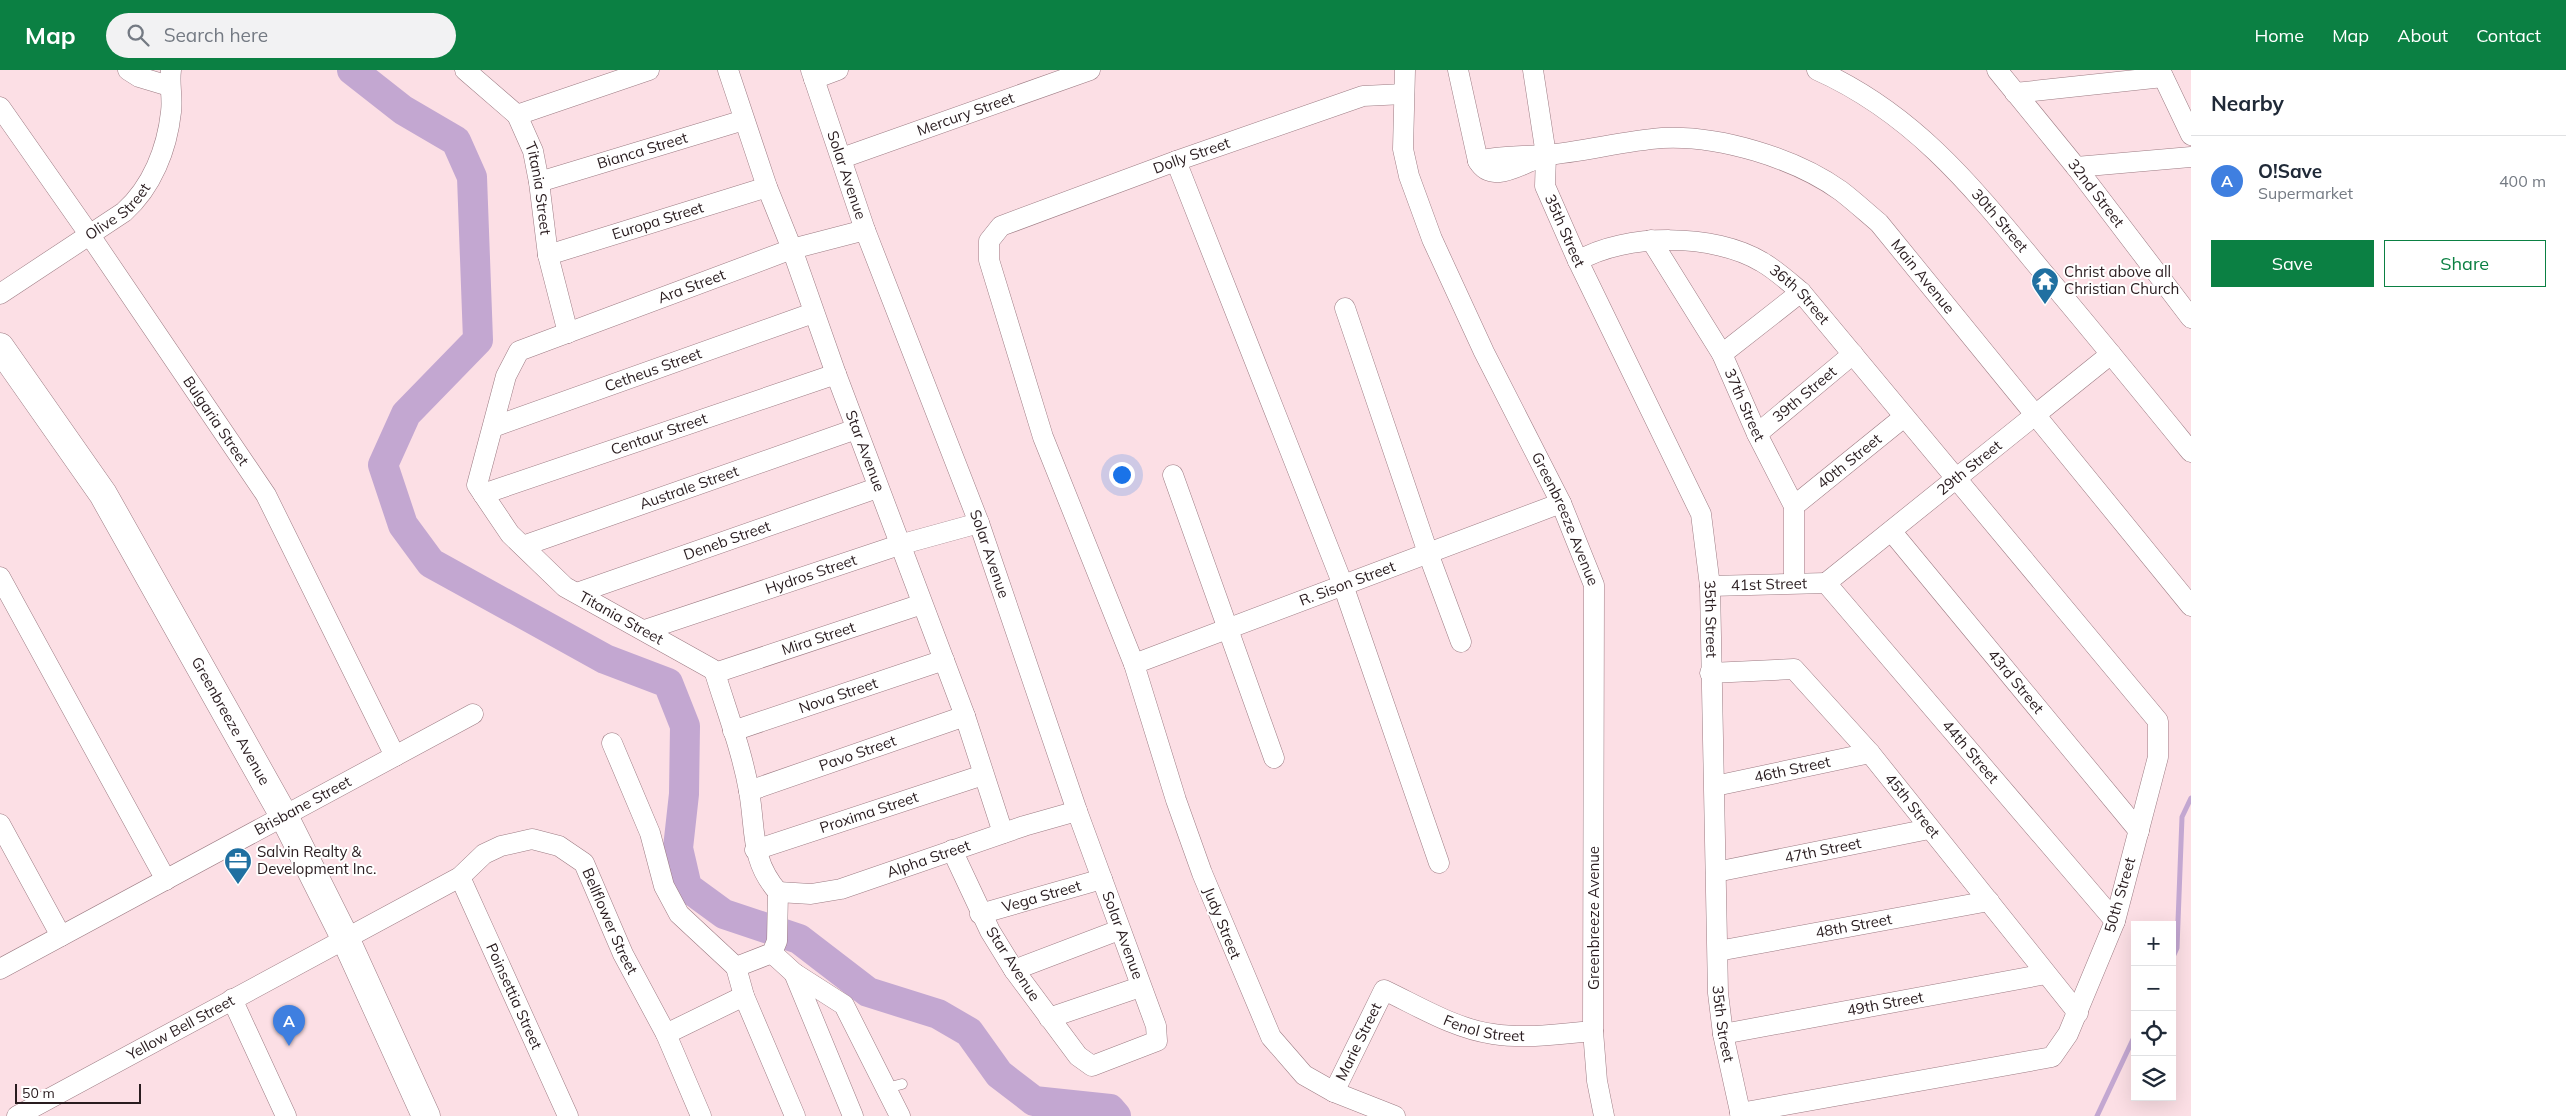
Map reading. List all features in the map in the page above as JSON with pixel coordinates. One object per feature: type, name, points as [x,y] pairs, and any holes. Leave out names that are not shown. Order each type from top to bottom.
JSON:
[{"type":"street","points":[[128,70],[139,77],[170,78]]},
{"type":"street","name":"Titania Street","points":[[465,70],[517,115],[533,151],[539,182],[548,255],[568,333]]},
{"type":"street","points":[[517,115],[649,70]]},
{"type":"street","name":"Star Avenue","points":[[728,70],[767,187],[792,248],[813,312],[877,488],[966,716],[983,776],[1003,833]]},
{"type":"street","points":[[813,75],[838,70]]},
{"type":"street","name":"Mercury Street","points":[[842,158],[1090,70]]},
{"type":"street","name":"Greenbreeze Avenue","points":[[1405,70],[1402,149],[1409,176],[1432,239],[1484,352],[1561,504],[1594,585],[1593,1031],[1604,1116]]},
{"type":"street","name":"Main Avenue","points":[[1458,70],[1478,161],[1501,155],[1546,155],[1663,138],[1708,140],[1760,153],[1809,172],[1841,191],[1879,223],[2191,606]]},
{"type":"street","name":"35th Street","points":[[1533,70],[1546,155],[1545,186],[1578,261],[1701,514],[1710,586],[1710,673],[1715,786],[1718,993],[1723,1034],[1741,1114]]},
{"type":"street","name":"30th Street","points":[[1817,70],[1842,81],[1922,137],[1969,183],[2191,452]]},
{"type":"street","name":"32nd Street","points":[[1997,70],[2076,167],[2191,318]]},
{"type":"street","points":[[2015,93],[2162,73],[2191,135]]},
{"type":"street","name":"Solar Avenue","points":[[813,75],[865,230],[979,523],[1077,812],[1140,987],[1156,1026],[1157,1041],[1092,1066]]},
{"type":"street","name":"Olive Street","points":[[0,294],[124,212],[137,200],[157,166],[163,151],[171,110],[170,78]]},
{"type":"street","name":"Dolly Street","points":[[989,241],[1001,226],[1176,161],[1364,96],[1404,94]]},
{"type":"street","name":"Bulgaria Street","points":[[0,107],[90,234],[266,495],[395,756]]},
{"type":"street","name":"Bianca Street","points":[[539,182],[744,120]]},
{"type":"street","points":[[2076,167],[2191,157]]},
{"type":"street","points":[[1176,161],[1343,585],[1439,863]]},
{"type":"street","name":"Europa Street","points":[[548,255],[767,187]]},
{"type":"street","name":"Ara Street","points":[[493,427],[506,376],[519,351],[792,248],[865,230]]},
{"type":"street","name":"36th Street","points":[[1578,261],[1593,252],[1651,240],[1690,241],[1727,246],[1762,262],[1801,292],[1904,417],[1958,478]]},
{"type":"street","name":"37th Street","points":[[1651,240],[1722,354],[1757,434],[1794,506],[1794,583]]},
{"type":"street","name":"Judy Street","points":[[989,241],[989,260],[1043,437],[1134,664],[1176,800],[1202,873],[1271,1037],[1304,1075],[1334,1092],[1395,1116]]},
{"type":"street","points":[[1722,354],[1801,292]]},
{"type":"street","points":[[1345,308],[1428,553],[1461,642]]},
{"type":"street","name":"Cetheus Street","points":[[493,427],[813,312]]},
{"type":"street","name":"Greenbreeze Avenue","points":[[0,346],[103,494],[284,816],[346,940],[426,1116]]},
{"type":"street","name":"39th Street","points":[[1757,434],[1853,354]]},
{"type":"street","name":"29th Street","points":[[1826,583],[1892,532],[2111,354]]},
{"type":"street","name":"Centaur Street","points":[[483,494],[836,374]]},
{"type":"street","name":"40th Street","points":[[1794,506],[1904,417]]},
{"type":"street","points":[[483,494],[478,485],[493,427]]},
{"type":"street","name":"Australe Street","points":[[523,546],[856,429]]},
{"type":"street","points":[[1173,475],[1274,758]]},
{"type":"street","name":"50th Street","points":[[1741,1114],[2052,1057],[2068,1034],[2078,1014],[2115,921],[2158,757],[2158,721],[1958,478]]},
{"type":"street","name":"Deneb Street","points":[[577,593],[877,488]]},
{"type":"street","name":"Titania Street","points":[[483,494],[510,534],[565,587],[645,630],[712,669],[715,673]]},
{"type":"street","name":"R. Sison Street","points":[[1134,664],[1561,504]]},
{"type":"street","name":"Hydros Street","points":[[645,630],[900,545],[979,523]]},
{"type":"street","name":"43rd Street","points":[[1892,532],[2139,831]]},
{"type":"street","points":[[0,577],[166,880]]},
{"type":"street","name":"41st Street","points":[[1710,586],[1826,583]]},
{"type":"street","name":"44th Street","points":[[1826,583],[2115,921]]},
{"type":"street","name":"Mira Street","points":[[715,673],[922,604]]},
{"type":"street","name":"Nova Street","points":[[733,732],[944,660]]},
{"type":"street","name":"45th Street","points":[[1710,673],[1794,669],[1870,753],[2078,1014]]},
{"type":"street","points":[[715,673],[749,791],[755,850],[766,878],[779,896],[774,947],[794,973],[853,1116]]},
{"type":"street","name":"Brisbane Street","points":[[0,969],[473,714]]},
{"type":"street","name":"Pavo Street","points":[[749,791],[966,716]]},
{"type":"street","points":[[612,744],[650,833],[664,886],[679,914],[736,967],[744,996],[795,1116]]},
{"type":"street","name":"46th Street","points":[[1715,786],[1870,753]]},
{"type":"street","name":"Proxima Street","points":[[755,850],[983,776]]},
{"type":"street","name":"Alpha Street","points":[[779,896],[811,894],[841,889],[1003,833],[1077,812]]},
{"type":"street","points":[[0,824],[61,936]]},
{"type":"street","name":"47th Street","points":[[1716,872],[1930,829]]},
{"type":"street","name":"Bellflower Street","points":[[346,940],[460,877],[484,854],[501,846],[532,839],[559,846],[584,862],[624,954],[666,1034],[701,1116]]},
{"type":"street","name":"Star Avenue","points":[[952,850],[980,914],[1014,970],[1078,1056],[1092,1066]]},
{"type":"street","name":"Poinsettia Street","points":[[460,877],[568,1116]]},
{"type":"street","name":"Vega Street","points":[[980,914],[1102,880]]},
{"type":"street","name":"48th Street","points":[[1718,951],[1989,901]]},
{"type":"street","points":[[1014,970],[1119,930]]},
{"type":"street","name":"Yellow Bell Street","points":[[17,1116],[232,999],[346,940]]},
{"type":"street","points":[[736,967],[774,947]]},
{"type":"street","points":[[794,973],[844,1005],[894,1086],[900,1116]]},
{"type":"street","name":"49th Street","points":[[1723,1034],[2046,974]]},
{"type":"street","points":[[1049,1018],[1140,987]]},
{"type":"street","name":"Fenol Street","points":[[1384,990],[1457,1024],[1493,1034],[1544,1036],[1593,1031]]},
{"type":"street","name":"Marie Street","points":[[1334,1092],[1384,990]]},
{"type":"street","points":[[666,1034],[744,996]]},
{"type":"street","points":[[232,999],[286,1116]]},
{"type":"waterway","points":[[352,70],[403,110],[456,141],[472,177],[478,340],[406,414],[383,465],[403,525],[431,563],[605,659],[668,683],[685,726],[684,794],[678,848],[687,887],[724,914],[799,939],[868,992],[938,1014],[969,1032],[999,1074],[1034,1101],[1110,1109],[1116,1116]]},
{"type":"waterway","points":[[2176,950],[2182,817],[2191,798]]},
{"type":"waterway","points":[[2097,1116],[2131,1044]]},
{"type":"place","name":"Christ above all Christian Church","points":[[2045,305]]},
{"type":"place","name":"Salvin Realty & Development Inc.","points":[[238,885]]},
{"type":"place","name":"O!Save","points":[[289,1046]]}]
